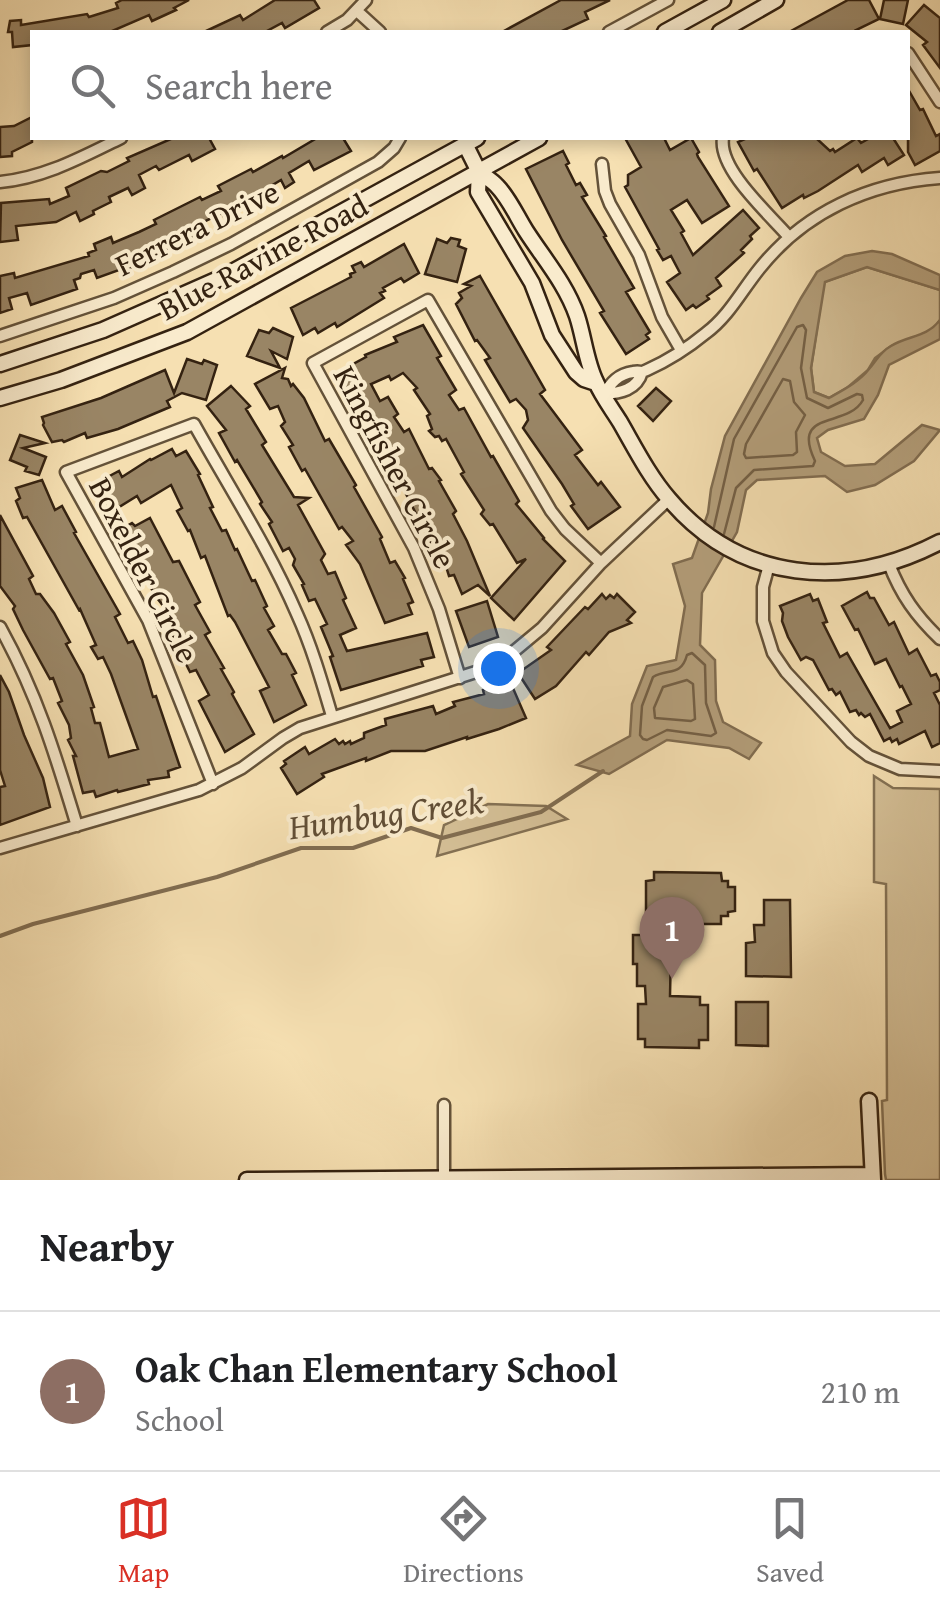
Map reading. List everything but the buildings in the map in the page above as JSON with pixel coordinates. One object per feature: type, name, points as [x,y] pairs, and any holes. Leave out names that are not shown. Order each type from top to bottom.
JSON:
[{"type":"street","points":[[330,30],[366,0]]},
{"type":"street","points":[[613,30],[668,0]]},
{"type":"street","points":[[669,30],[723,0]]},
{"type":"street","points":[[724,30],[776,0]]},
{"type":"street","points":[[357,10],[378,30]]},
{"type":"street","points":[[910,56],[940,102]]},
{"type":"street","points":[[0,182],[57,169],[117,140]]},
{"type":"street","name":"Ferrera Drive","points":[[0,336],[114,298],[216,251],[378,162],[399,140]]},
{"type":"street","points":[[467,140],[478,172],[478,192],[532,283],[552,335],[584,379],[621,393],[635,385],[642,372],[719,322],[770,255],[825,211],[870,190],[940,178]]},
{"type":"street","name":"Blue Ravine Road","points":[[0,364],[103,330],[224,277],[467,140]]},
{"type":"street","name":"Blue Ravine Road","points":[[0,398],[61,380],[187,332],[535,140]]},
{"type":"street","points":[[724,140],[722,149],[730,167],[789,237]]},
{"type":"street","points":[[602,164],[604,191],[639,255],[662,317],[681,350]]},
{"type":"street","points":[[478,172],[498,186],[564,288],[600,388],[646,468],[668,499],[699,529],[730,550],[769,565],[811,572],[833,573],[889,564],[940,542]]},
{"type":"street","name":"Kingfisher Circle","points":[[460,678],[439,608],[414,548],[313,363],[428,300],[552,512],[564,529],[601,563]]},
{"type":"street","name":"Boxelder Circle","points":[[213,784],[148,620],[66,472],[194,424],[297,614],[332,716]]},
{"type":"street","points":[[0,848],[213,784],[300,728],[496,663],[528,641],[668,499]]},
{"type":"street","points":[[889,564],[908,605],[940,639]]},
{"type":"street","points":[[769,565],[763,586],[763,621],[773,653],[786,672],[866,754],[900,769],[940,772]]},
{"type":"street","points":[[0,627],[37,701],[77,826]]},
{"type":"street","points":[[247,1180],[873,1178],[868,1102]]},
{"type":"street","points":[[444,1104],[444,1178]]},
{"type":"shaded area","points":[[867,267],[940,290],[940,320],[932,331],[891,346],[848,387],[829,398],[814,392],[811,368],[824,282]]},
{"type":"shaded area","points":[[874,776],[893,788],[940,789],[940,1180],[886,1180],[885,1174],[882,1101],[887,1100],[886,884],[874,882]]},
{"type":"shaded area","points":[[488,804],[546,806],[567,819],[437,856],[444,825]]},
{"type":"water","points":[[872,251],[892,254],[940,275],[940,290],[867,267],[825,282],[811,368],[814,392],[829,398],[840,392],[861,378],[887,348],[929,330],[940,320],[940,339],[889,365],[864,419],[828,430],[817,438],[821,452],[845,466],[875,464],[922,425],[940,430],[914,461],[875,485],[847,492],[825,476],[757,480],[746,490],[737,532],[702,593],[700,645],[715,660],[716,701],[723,722],[761,743],[749,759],[729,748],[667,740],[609,774],[577,765],[630,736],[632,704],[647,666],[676,660],[685,606],[673,564],[692,558],[708,513],[725,436],[801,298],[817,272],[845,256]]},
{"type":"waterway","name":"Humbug Creek","points":[[0,936],[217,877],[301,848],[353,848],[411,828],[442,838],[541,812],[603,771]]},
{"type":"place","name":"Oak Chan Elementary School","points":[[672,979]]}]
